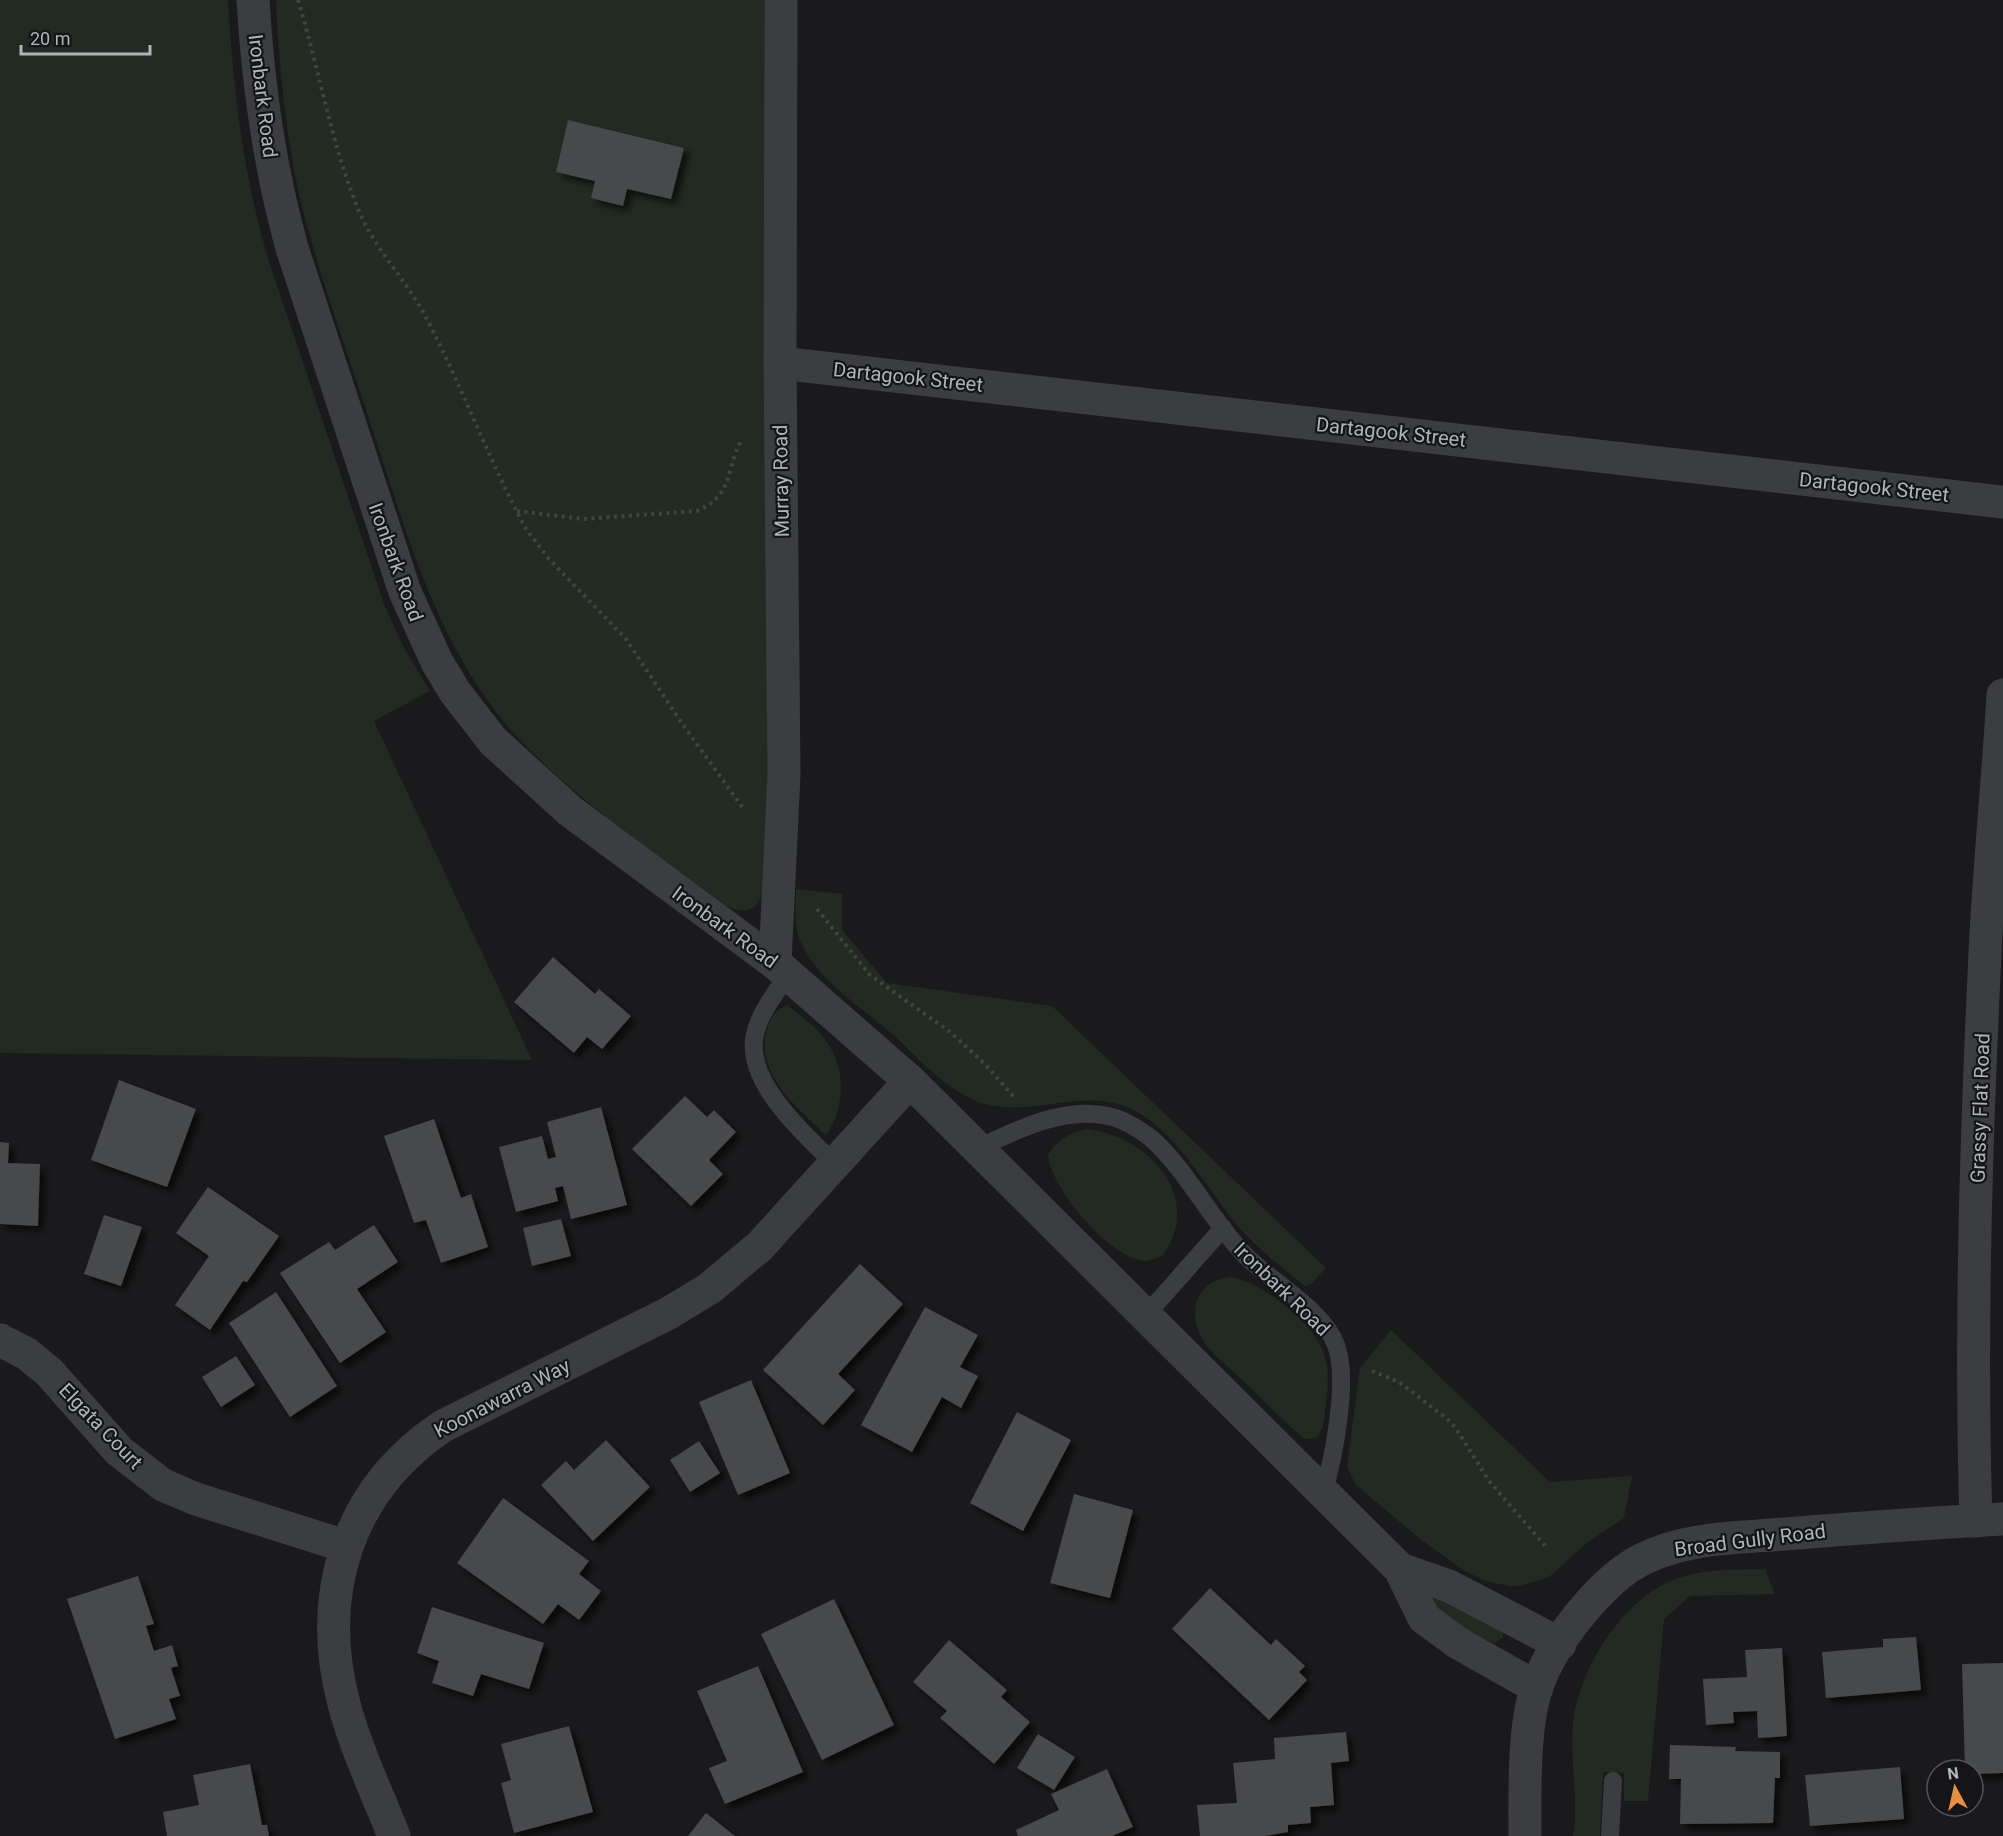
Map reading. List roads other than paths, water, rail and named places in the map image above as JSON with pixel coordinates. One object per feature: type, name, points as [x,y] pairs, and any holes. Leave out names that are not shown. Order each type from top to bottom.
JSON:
[{"type":"street","name":"Ironbark Road","points":[[253,0],[262,109],[289,238],[405,592],[437,662],[455,692],[493,741],[542,788],[680,894],[782,968],[910,1081],[1400,1569],[1424,1618],[1458,1643],[1548,1665]]},
{"type":"street","name":"Murray Road","points":[[781,0],[780,413],[784,776],[782,968]]},
{"type":"street","name":"Dartagook Street","points":[[780,363],[2003,502]]},
{"type":"street","name":"Grassy Flat Road","points":[[1989,1520],[1975,1313],[1985,952],[2003,695]]},
{"type":"street","name":"Koonawarra Way","points":[[394,1836],[353,1734],[337,1668],[333,1623],[337,1581],[345,1546],[376,1489],[418,1442],[470,1411],[669,1313],[711,1288],[760,1246],[910,1081]]},
{"type":"street","name":"Elgata Court","points":[[0,1340],[27,1354],[49,1372],[119,1451],[163,1485],[196,1499],[345,1546]]},
{"type":"street","name":"Broad Gully Road","points":[[1548,1665],[1604,1588],[1643,1559],[1664,1551],[1713,1540],[1872,1526],[1989,1520]]},
{"type":"street","name":"Ironbark Road","points":[[1400,1569],[1449,1586],[1548,1665]]},
{"type":"street","points":[[1526,1836],[1527,1751],[1548,1665]]},
{"type":"lane","name":"Ironbark Road","points":[[782,968],[758,1022],[753,1041],[754,1058],[772,1094],[834,1164]]},
{"type":"lane","name":"Ironbark Road","points":[[978,1148],[1058,1117],[1094,1113],[1125,1121],[1162,1150],[1244,1254],[1327,1330],[1335,1343],[1341,1370],[1335,1441],[1323,1493]]},
{"type":"lane","name":"Ironbark Road","points":[[1146,1315],[1223,1228]]},
{"type":"lane","points":[[1611,1836],[1613,1781]]}]
